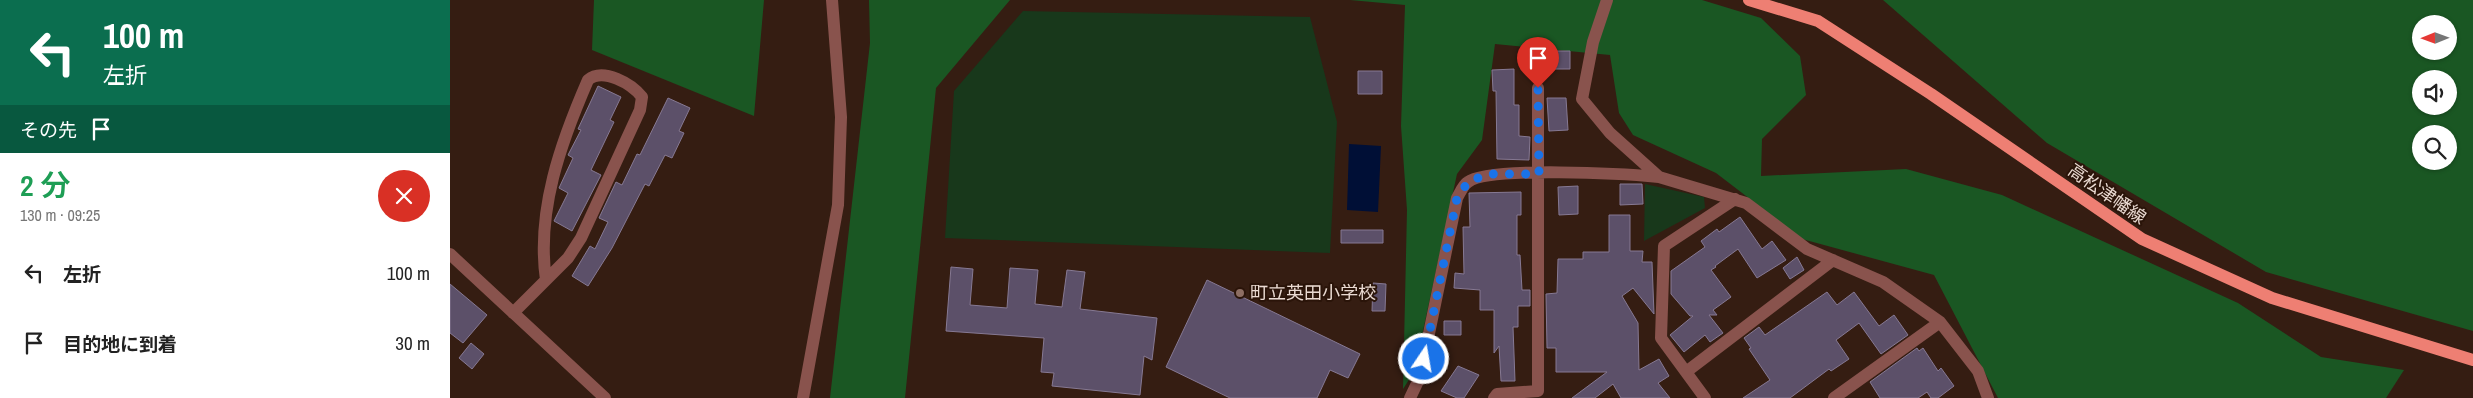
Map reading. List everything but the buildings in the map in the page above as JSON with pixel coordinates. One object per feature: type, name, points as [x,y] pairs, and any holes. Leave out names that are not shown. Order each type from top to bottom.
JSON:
[{"type":"main road","name":"高松津幡線","points":[[1749,0],[1818,21],[1932,94],[2142,239],[2272,298],[2473,360]]},
{"type":"street","points":[[803,398],[838,205],[841,117],[832,0]]},
{"type":"street","points":[[1608,0],[1593,42],[1582,99],[1610,133],[1659,177]]},
{"type":"street","points":[[513,313],[546,280],[568,258],[581,238],[640,110],[642,97],[635,88],[602,73],[593,75],[588,80],[561,151],[545,216],[543,258],[546,280]]},
{"type":"street","points":[[1494,398],[1497,394],[1540,395],[1538,88]]},
{"type":"street","points":[[1410,398],[1420,377],[1457,198],[1468,182],[1488,174],[1599,172],[1659,177],[1746,203],[1807,249],[1883,282],[1940,322],[1978,371],[1988,398]]},
{"type":"street","points":[[1705,398],[1661,338],[1664,246],[1735,199]]},
{"type":"street","points":[[450,254],[605,398]]},
{"type":"street","points":[[1686,372],[1833,260]]},
{"type":"street","points":[[1834,398],[1940,322]]},
{"type":"green space","points":[[594,0],[764,0],[754,116],[592,50]]},
{"type":"green space","points":[[869,0],[1010,0],[936,88],[905,398],[830,398],[870,43]]},
{"type":"green space","points":[[1350,0],[1702,0],[1761,18],[1800,56],[1806,95],[1762,139],[1761,176],[1906,169],[2002,195],[2238,303],[2321,357],[2404,370],[2386,398],[1998,398],[1934,275],[1802,239],[1716,173],[1633,135],[1619,113],[1610,55],[1495,44],[1482,140],[1457,174],[1414,372],[1403,389],[1407,210],[1401,126],[1405,5]]},
{"type":"green space","points":[[1883,0],[2473,0],[2473,331],[2266,272],[2047,143]]},
{"type":"green space","points":[[1023,11],[1310,17],[1337,122],[1330,253],[945,238],[954,91]]},
{"type":"green space","points":[[1645,184],[1704,197],[1705,208],[1644,241]]},
{"type":"water","points":[[1349,144],[1381,146],[1378,212],[1347,210]]},
{"type":"place","name":"町立英田小学校","points":[[1240,293]]},
{"type":"route","points":[[1424,359],[1457,198],[1468,182],[1488,174],[1539,174],[1538,88]]}]
